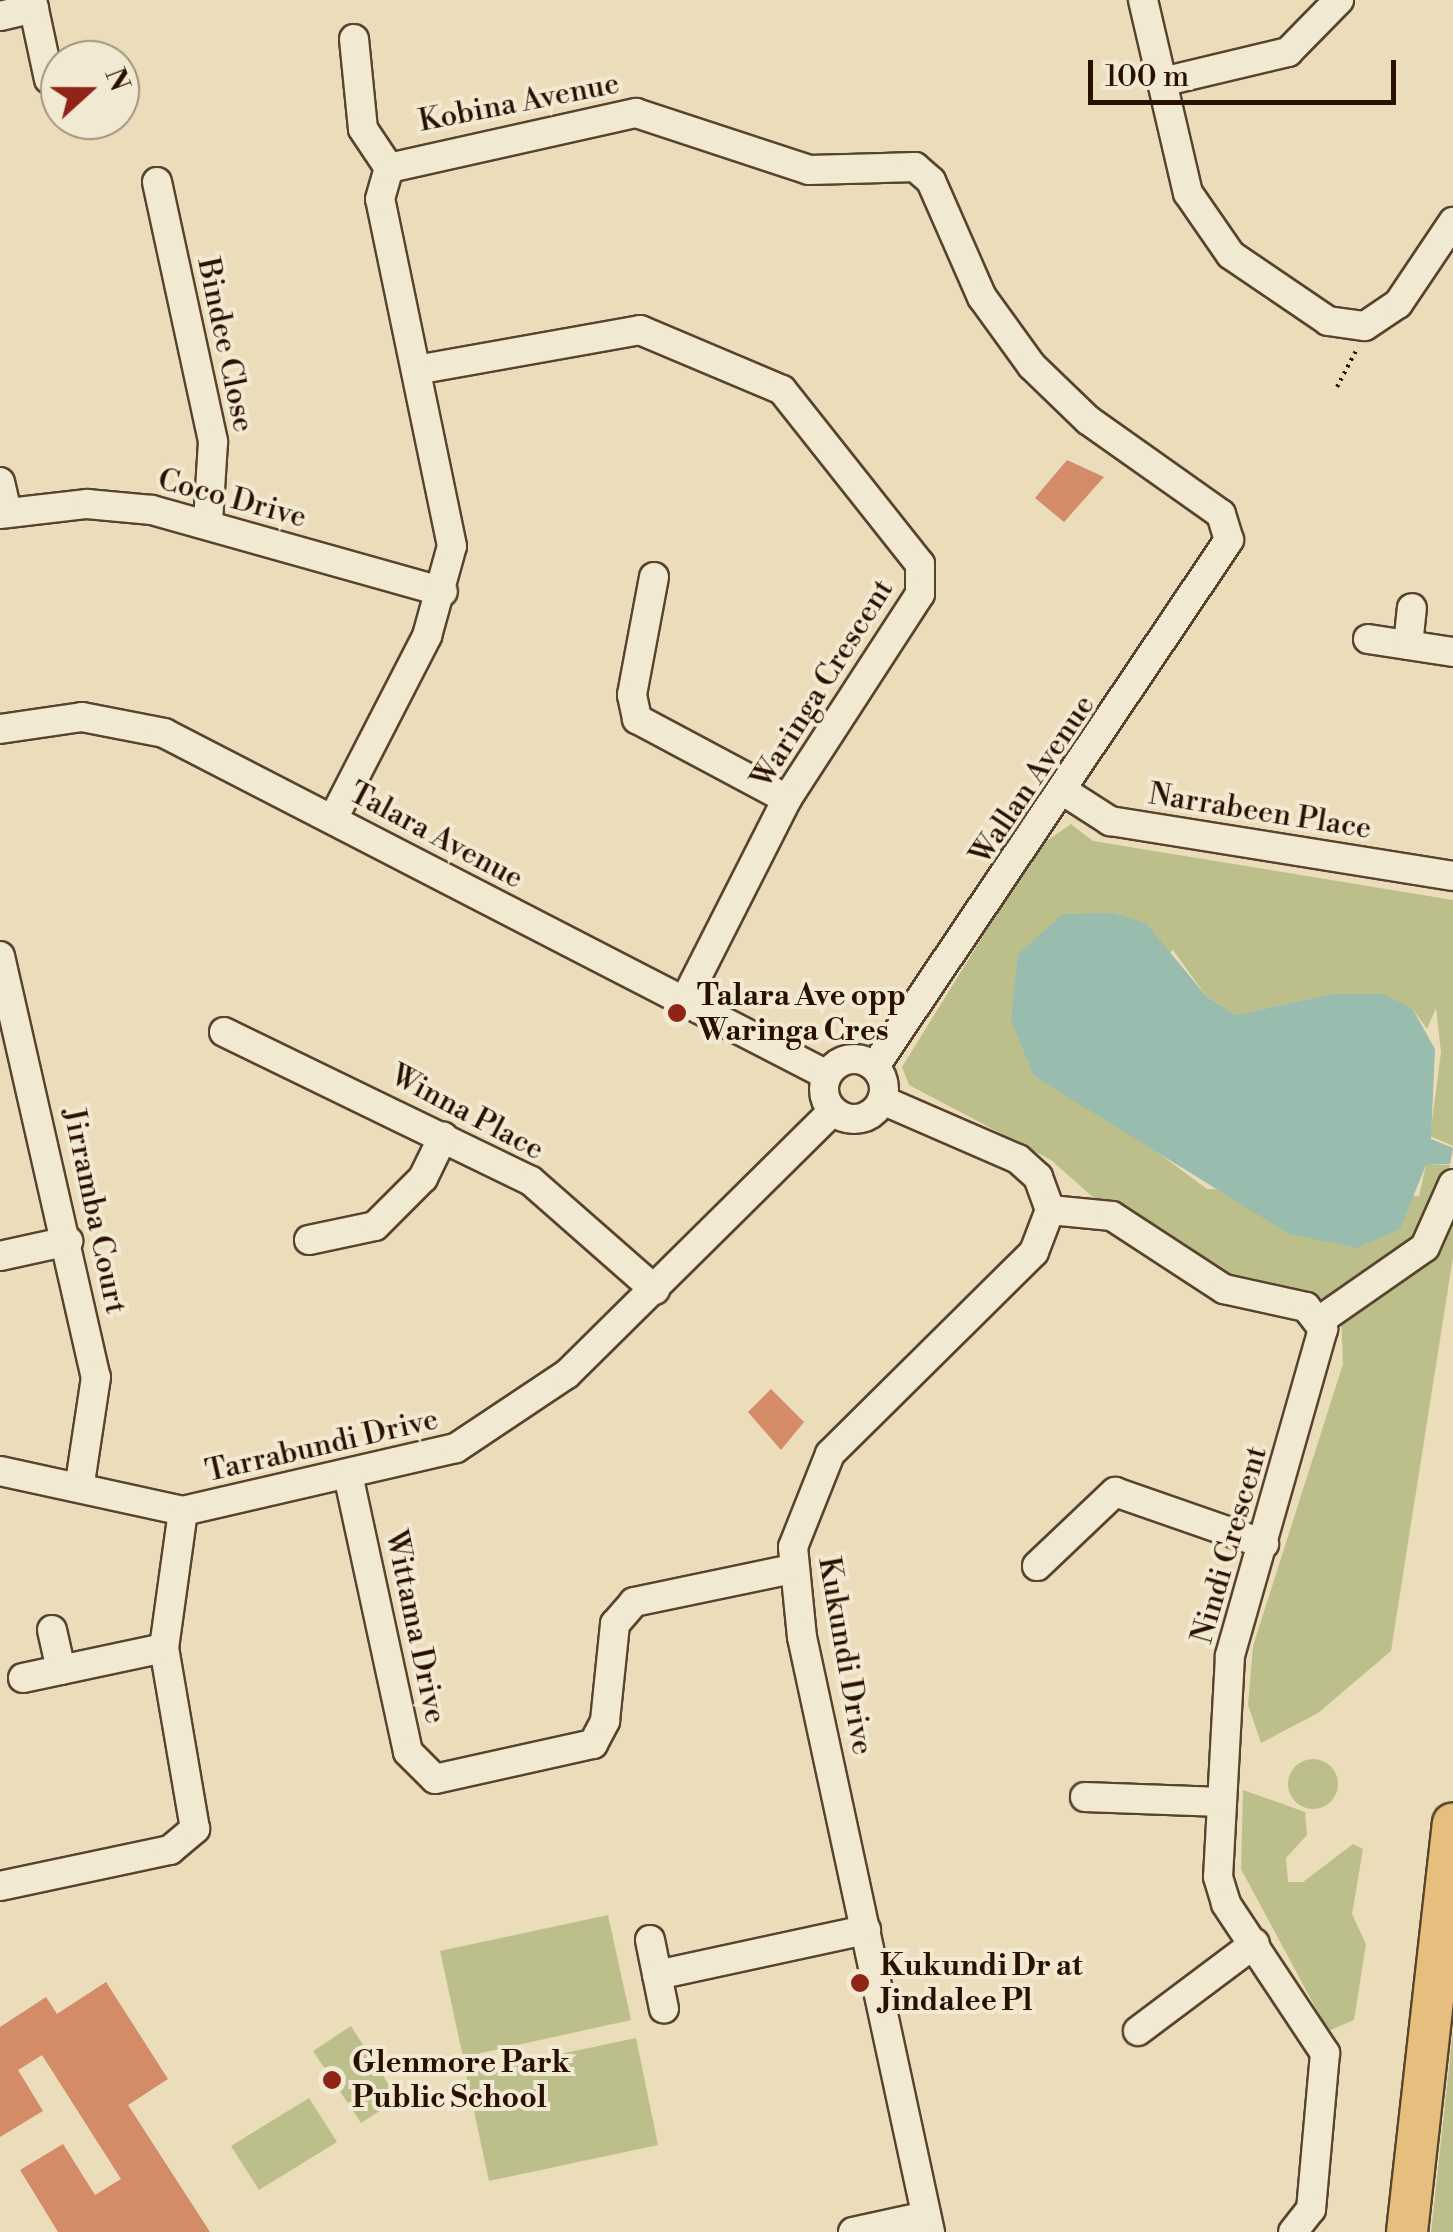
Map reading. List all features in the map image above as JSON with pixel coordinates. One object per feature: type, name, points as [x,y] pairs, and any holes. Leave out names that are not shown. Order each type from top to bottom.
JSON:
[{"type":"highway","points":[[1407,2232],[1453,1824]]},
{"type":"street","points":[[1143,0],[1184,180],[1207,230],[1328,320],[1356,327],[1391,312],[1453,222]]},
{"type":"street","points":[[1162,82],[1288,52],[1339,0]]},
{"type":"street","points":[[0,16],[33,4],[41,40]]},
{"type":"street","points":[[354,39],[363,129],[390,168]]},
{"type":"street","name":"Kobina Avenue","points":[[333,819],[443,592],[450,528],[380,199],[390,168],[636,113],[809,170],[916,168],[931,181],[982,297],[1032,366],[1227,524]]},
{"type":"street","name":"Bindee Close","points":[[157,182],[212,442],[208,522]]},
{"type":"street","name":"Waringa Crescent","points":[[416,370],[628,327],[787,394],[877,521],[916,556],[923,579],[787,799],[684,1002]]},
{"type":"street","points":[[0,482],[3,513]]},
{"type":"street","name":"Coco Drive","points":[[3,513],[100,504],[208,522],[443,592]]},
{"type":"street","name":"Wallan Avenue","points":[[874,1066],[1066,792],[1226,553],[1227,524]]},
{"type":"street","points":[[654,577],[632,695],[637,719],[787,799]]},
{"type":"street","points":[[1408,645],[1412,608]]},
{"type":"street","points":[[1368,639],[1453,652]]},
{"type":"street","name":"Talara Avenue","points":[[0,729],[82,717],[147,727],[826,1074]]},
{"type":"street","name":"Narrabeen Place","points":[[1066,792],[1110,821],[1453,876]]},
{"type":"street","name":"Jirramba Court","points":[[0,956],[68,1241],[98,1388],[80,1483]]},
{"type":"street","name":"Winna Place","points":[[224,1032],[542,1189],[656,1290]]},
{"type":"street","points":[[848,1058],[874,1066],[882,1100],[860,1118],[833,1111],[826,1074],[848,1058]]},
{"type":"street","points":[[882,1100],[1018,1159],[1038,1178],[1050,1210],[1105,1214],[1224,1289],[1297,1304],[1320,1321],[1425,1247],[1453,1184]]},
{"type":"street","name":"Tarrabundi Drive","points":[[0,1471],[80,1483],[183,1511],[349,1479],[439,1455],[500,1425],[656,1290],[833,1111]]},
{"type":"street","points":[[308,1240],[375,1226],[414,1190],[443,1137]]},
{"type":"street","name":"Kukundi Drive","points":[[928,2224],[792,1569],[800,1515],[830,1454],[1034,1252],[1050,1210]]},
{"type":"street","points":[[0,1256],[68,1241]]},
{"type":"street","name":"Nindi Crescent","points":[[1294,2232],[1311,2209],[1325,2053],[1219,1886],[1221,1802],[1230,1656],[1322,1346],[1320,1321]]},
{"type":"street","name":"Wittama Drive","points":[[349,1479],[408,1752],[435,1779],[593,1744],[605,1721],[615,1624],[634,1602],[792,1569]]},
{"type":"street","points":[[1036,1566],[1115,1492],[1264,1544]]},
{"type":"street","points":[[0,1886],[170,1850],[190,1837],[198,1812],[164,1648],[183,1511]]},
{"type":"street","points":[[52,1630],[61,1670]]},
{"type":"street","points":[[23,1678],[164,1648]]},
{"type":"street","points":[[1085,1797],[1221,1802]]},
{"type":"street","points":[[657,1974],[866,1930]]},
{"type":"street","points":[[650,1940],[664,2009]]},
{"type":"street","points":[[1138,2031],[1254,1944]]},
{"type":"street","points":[[853,2232],[928,2224]]},
{"type":"path","points":[[1336,386],[1341,364],[1348,370],[1354,360],[1356,327]]},
{"type":"green space","points":[[1071,824],[1093,841],[1453,900],[1453,1146],[1430,1136],[1441,1052],[1436,1008],[1427,1029],[1411,1007],[1330,994],[1236,1015],[1206,996],[1173,950],[1034,1076],[1106,1114],[1207,1189],[1419,1196],[1426,1165],[1450,1165],[1436,1223],[1333,1301],[1232,1277],[1095,1199],[1051,1160],[909,1085],[902,1067],[1038,847]]},
{"type":"green space","points":[[1453,1200],[1453,1257],[1391,1651],[1318,1713],[1261,1743],[1248,1705],[1253,1646],[1343,1364],[1341,1317]]},
{"type":"green space","points":[[1303,1760],[1323,1760],[1337,1774],[1337,1794],[1323,1808],[1303,1808],[1289,1794],[1289,1774]]},
{"type":"green space","points":[[1243,1790],[1305,1812],[1307,1835],[1286,1858],[1288,1882],[1303,1882],[1353,1844],[1363,1849],[1352,1914],[1366,1944],[1354,2020],[1328,2031],[1241,1869]]},
{"type":"green space","points":[[608,1915],[631,2020],[463,2057],[440,1951]]},
{"type":"green space","points":[[351,2026],[398,2099],[361,2123],[313,2051]]},
{"type":"green space","points":[[1453,2031],[1453,2232],[1431,2232]]},
{"type":"green space","points":[[636,2038],[658,2145],[489,2181],[466,2074]]},
{"type":"green space","points":[[309,2098],[337,2142],[259,2190],[231,2146]]},
{"type":"shaded area","points":[[1113,913],[1146,923],[1206,996],[1236,1015],[1330,994],[1383,994],[1412,1008],[1435,1049],[1431,1139],[1453,1148],[1450,1164],[1426,1165],[1400,1229],[1357,1248],[1289,1234],[1034,1076],[1011,1020],[1018,954],[1063,914]]},
{"type":"building","points":[[1067,460],[1104,477],[1064,522],[1035,498]]},
{"type":"building","points":[[771,1389],[804,1422],[781,1450],[748,1412]]},
{"type":"building","points":[[106,1982],[168,2079],[128,2105],[210,2232],[58,2232],[20,2170],[63,2144],[95,2195],[121,2179],[42,2055],[18,2070],[43,2111],[0,2137],[0,2027],[46,1997],[57,2014]]},
{"type":"place","name":"Talara Ave opp Waringa Cres","points":[[677,1013]]},
{"type":"place","name":"Kukundi Dr at Jindalee Pl","points":[[860,1983]]},
{"type":"place","name":"Glenmore Park Public School","points":[[332,2080]]}]
